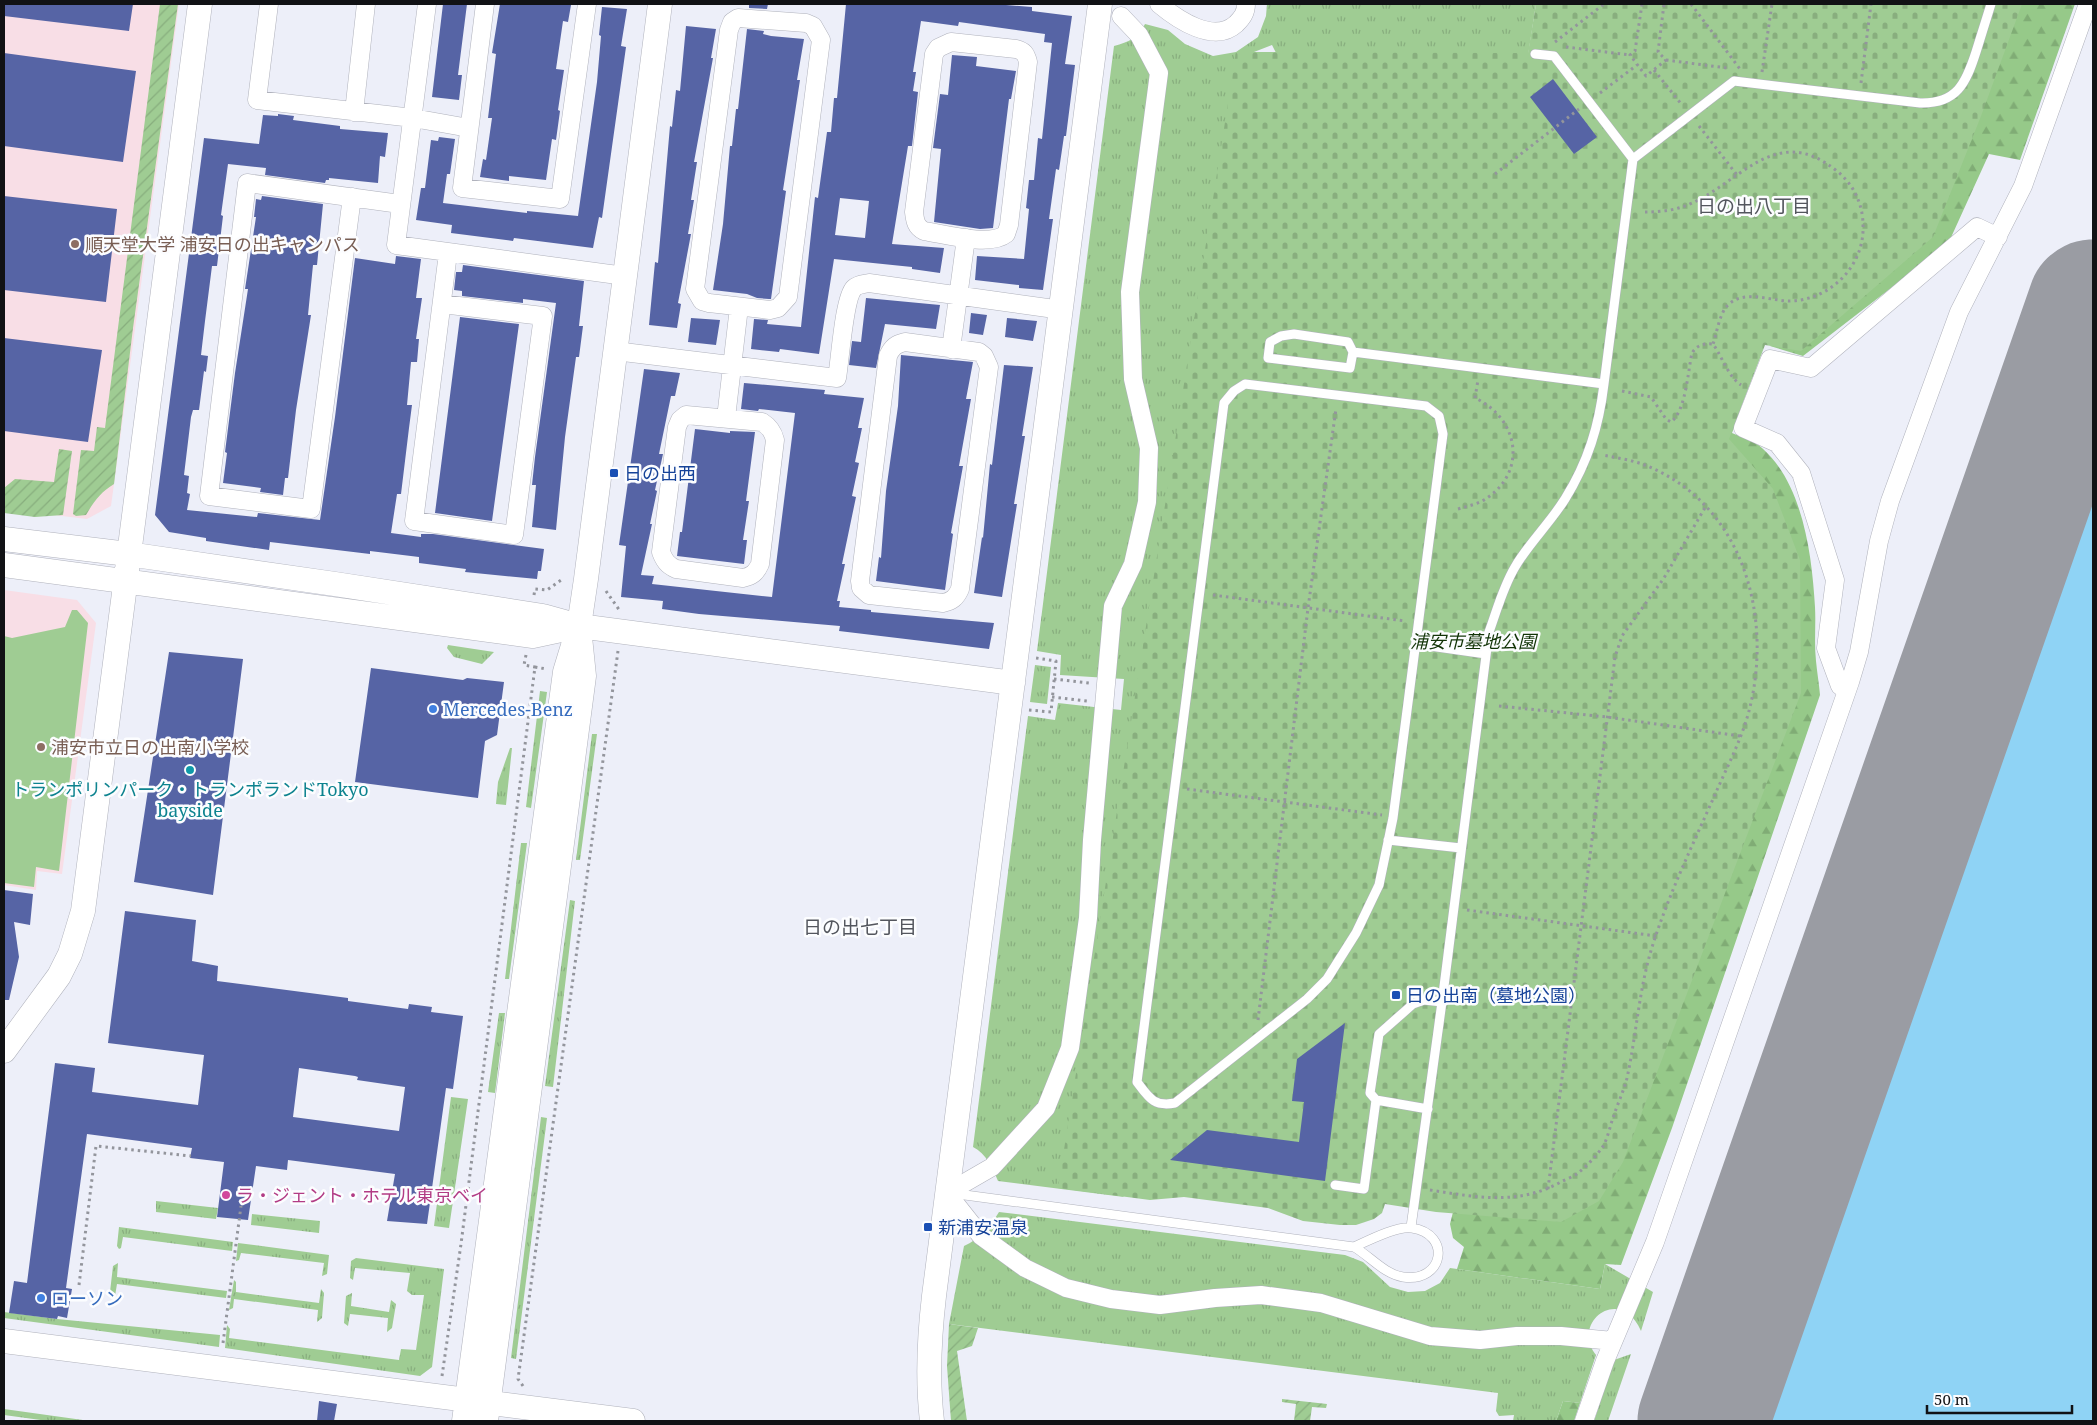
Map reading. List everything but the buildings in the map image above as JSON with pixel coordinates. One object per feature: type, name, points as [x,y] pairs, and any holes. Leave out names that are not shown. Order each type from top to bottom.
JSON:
[{"type":"street","points":[[4,1051],[59,976],[70,954],[83,911],[124,581],[200,4]]},
{"type":"street","points":[[269,4],[257,100],[413,118],[469,128]]},
{"type":"street","points":[[354,112],[366,4]]},
{"type":"street","points":[[427,4],[396,245],[625,276]]},
{"type":"street","points":[[485,4],[462,188],[560,199],[587,4]]},
{"type":"street","points":[[476,1412],[565,672],[579,626],[660,4]]},
{"type":"street","points":[[932,1421],[928,1393],[930,1336],[1100,4]]},
{"type":"street","points":[[1159,4],[1204,32],[1219,33],[1233,27],[1243,18],[1246,4]]},
{"type":"street","points":[[1584,1421],[1613,1341],[1655,1242],[1860,652],[1879,541],[1890,501],[1959,312],[2023,186],[2088,4]]},
{"type":"street","points":[[947,1193],[992,1167],[1046,1108],[1070,1048],[1088,918],[1092,840],[1113,606],[1133,564],[1146,502],[1149,448],[1133,379],[1130,292],[1159,73],[1139,35],[1121,16]]},
{"type":"street","points":[[738,18],[806,22],[813,26],[821,40],[788,297],[784,304],[770,310],[739,308],[702,301],[695,288],[729,30],[732,22],[738,18]]},
{"type":"street","points":[[951,42],[1022,50],[1027,56],[1028,62],[1009,225],[1006,234],[996,239],[966,238],[920,229],[915,222],[914,212],[934,54],[938,48],[951,42]]},
{"type":"street","points":[[352,197],[311,509],[209,496],[247,183],[352,197],[400,204]]},
{"type":"street","points":[[1840,686],[1826,648],[1835,580],[1801,473],[1777,443],[1743,428],[1770,359],[1811,368],[1976,227],[1998,237]]},
{"type":"street","points":[[951,349],[966,238]]},
{"type":"street","points":[[442,304],[543,316],[514,535],[414,521],[448,253]]},
{"type":"street","points":[[615,351],[837,378],[848,301],[855,287],[869,284],[1062,310]]},
{"type":"street","points":[[726,418],[739,308]]},
{"type":"street","points":[[905,342],[951,349],[979,352],[984,356],[989,367],[960,589],[956,597],[950,602],[943,603],[869,596],[861,588],[860,581],[888,356],[891,349],[905,342]]},
{"type":"street","points":[[686,415],[726,418],[762,422],[769,426],[774,433],[775,440],[760,564],[757,571],[751,576],[743,578],[676,569],[669,566],[661,552],[677,427],[680,420],[686,415]]},
{"type":"street","points":[[4,539],[128,554],[543,616],[579,626],[1014,683]]},
{"type":"street","points":[[4,565],[533,636],[579,626]]},
{"type":"street","points":[[476,1412],[584,676],[579,626]]},
{"type":"street","points":[[947,1193],[980,1236],[1025,1268],[1066,1288],[1111,1299],[1160,1305],[1215,1298],[1261,1295],[1321,1303],[1430,1336],[1480,1340],[1517,1336],[1544,1336],[1613,1341]]},
{"type":"street","points":[[4,1341],[439,1397],[476,1412],[633,1421]]},
{"type":"lane","points":[[1633,159],[1734,81],[1920,103],[1932,103],[1943,100],[1954,94],[1968,76],[1991,4]]},
{"type":"lane","points":[[1411,1227],[1428,1109],[1489,632],[1514,568],[1565,500],[1594,441],[1604,384],[1633,159],[1554,56],[1536,54]]},
{"type":"lane","points":[[1294,334],[1348,342],[1353,352],[1350,368],[1268,358],[1270,342],[1281,336],[1294,334]]},
{"type":"lane","points":[[1353,352],[1604,384]]},
{"type":"lane","points":[[1245,384],[1349,396],[1426,406],[1439,416],[1443,434],[1416,644],[1393,818],[1379,885],[1356,933],[1326,979],[1307,1000],[1175,1103],[1164,1105],[1150,1099],[1137,1082],[1224,403],[1234,391],[1245,384]]},
{"type":"lane","points":[[1416,644],[1486,654]]},
{"type":"lane","points":[[1388,840],[1461,848]]},
{"type":"lane","points":[[1428,1109],[1376,1100],[1370,1093],[1379,1034],[1413,1004],[1424,1000],[1442,1002]]},
{"type":"lane","points":[[1335,1185],[1364,1189],[1376,1100]]},
{"type":"lane","points":[[947,1193],[1354,1247],[1388,1272],[1402,1277],[1420,1277],[1431,1271],[1438,1260],[1439,1249],[1435,1240],[1424,1232],[1411,1227],[1393,1231],[1354,1247]]},
{"type":"path","points":[[1604,4],[1551,46],[1630,55],[1646,76],[1666,60]]},
{"type":"path","points":[[1630,55],[1634,51],[1642,4]]},
{"type":"path","points":[[1664,4],[1658,52],[1666,60],[1742,70],[1691,4]]},
{"type":"path","points":[[1762,73],[1772,4]]},
{"type":"path","points":[[1860,84],[1870,4]]},
{"type":"path","points":[[1495,174],[1637,65]]},
{"type":"path","points":[[1645,212],[1660,212],[1683,207],[1709,193],[1759,159],[1774,154],[1797,153],[1815,158],[1843,176],[1858,198],[1863,212],[1864,236],[1855,263],[1844,278],[1829,289],[1809,297],[1790,301],[1742,297],[1728,306],[1713,344]]},
{"type":"path","points":[[1622,391],[1651,397],[1666,420],[1671,422],[1676,418],[1682,406],[1692,352],[1696,347],[1705,343],[1713,344],[1733,378],[1740,385],[1757,392]]},
{"type":"path","points":[[1458,509],[1474,505],[1487,498],[1502,485],[1510,471],[1514,455],[1512,440],[1505,422],[1494,410],[1475,398],[1478,380]]},
{"type":"path","points":[[1264,1020],[1257,1025],[1308,608],[1336,406]]},
{"type":"path","points":[[1416,1188],[1480,1198],[1510,1199],[1548,1190],[1578,1173],[1603,1146],[1626,1079],[1638,1004],[1656,936],[1675,883],[1740,736],[1750,706],[1754,671],[1755,612],[1749,582],[1738,552],[1725,530],[1706,506],[1682,485],[1654,468],[1624,459],[1589,452]]},
{"type":"path","points":[[1548,1190],[1615,656],[1622,636],[1664,578],[1706,506]]},
{"type":"path","points":[[1210,595],[1407,622]]},
{"type":"path","points":[[1406,630],[1408,612]]},
{"type":"path","points":[[1026,710],[1051,712],[1056,661],[1033,658]]},
{"type":"path","points":[[439,1397],[461,1244],[535,667],[565,672]]},
{"type":"path","points":[[1054,679],[1105,694]]},
{"type":"path","points":[[1052,697],[1105,694]]},
{"type":"path","points":[[1499,706],[1607,717],[1740,736]]},
{"type":"path","points":[[1184,798],[1185,789],[1382,815]]},
{"type":"path","points":[[1380,824],[1384,805]]},
{"type":"path","points":[[1465,910],[1656,936]]},
{"type":"path","points":[[78,1285],[96,1146],[191,1156]]},
{"type":"path","points":[[223,1343],[241,1206]]},
{"type":"shaded area","name":"順天堂大学 浦安日の出キャンパス","points":[[4,4],[179,4],[111,506],[87,519],[4,509]]},
{"type":"shaded area","name":"浦安市立日の出南小学校","points":[[4,590],[77,600],[96,623],[62,874],[37,871],[36,890],[4,885]]},
{"type":"green space","points":[[160,4],[178,4],[133,328],[114,484],[98,497],[86,515],[76,516],[73,514],[81,450],[94,451],[97,427],[105,428]]},
{"type":"green space","points":[[1267,4],[1536,4],[1527,62],[1397,290],[1272,45],[1254,52],[1102,1173],[1124,1197],[998,1181],[985,1157],[973,1147],[1028,716],[1055,720],[1058,703],[1121,710],[1124,679],[1060,675],[1061,655],[1037,651],[1114,46],[1132,39],[1145,24],[1168,30],[1185,44],[1213,56],[1236,52],[1258,37],[1266,16]]},
{"type":"green space","name":"浦安市墓地公園","points":[[1536,4],[2022,4],[1981,116],[1933,237],[1801,351],[1765,345],[1729,439],[1773,489],[1800,560],[1801,693],[1623,1162],[1599,1201],[1561,1222],[1436,1212],[1385,1204],[1382,1213],[1374,1219],[1356,1225],[1340,1225],[1303,1221],[1268,1208],[1184,1197],[1150,1200],[1058,1188],[1236,52],[1528,53]]},
{"type":"green space","points":[[2010,4],[2075,4],[2020,160],[1989,154],[1948,244],[1803,356],[1770,346],[1827,312]]},
{"type":"green space","points":[[1741,408],[1732,433],[1752,441],[1762,448],[1776,463],[1796,500],[1803,522],[1814,587],[1815,654],[1820,695],[1672,1128],[1621,1265],[1605,1264],[1600,1289],[1457,1269],[1464,1247],[1453,1238],[1450,1224],[1453,1212],[1687,460]]},
{"type":"green space","points":[[59,449],[72,451],[63,515],[35,517],[4,513],[4,488],[15,479],[54,482]]},
{"type":"green space","name":"浦安市立日の出南小学校","points":[[72,610],[77,610],[88,623],[59,871],[36,867],[34,887],[4,883],[4,636],[12,638],[65,627]]},
{"type":"green space","points":[[448,645],[494,652],[482,664],[454,657],[447,648]]},
{"type":"green space","points":[[1035,665],[1051,667],[1047,704],[1030,702]]},
{"type":"green space","points":[[540,691],[547,692],[531,808],[526,807]]},
{"type":"green space","points":[[592,734],[597,734],[580,860],[576,860]]},
{"type":"green space","points":[[510,748],[512,748],[506,805],[496,804],[498,782]]},
{"type":"green space","points":[[521,843],[527,843],[509,979],[505,979]]},
{"type":"green space","points":[[570,900],[575,901],[553,1087],[545,1086]]},
{"type":"green space","points":[[499,1013],[505,1013],[495,1093],[488,1092]]},
{"type":"green space","points":[[451,1097],[468,1099],[449,1228],[434,1226]]},
{"type":"green space","points":[[541,1117],[547,1118],[516,1359],[511,1358]]},
{"type":"green space","points":[[156,1201],[218,1208],[216,1219],[156,1212]]},
{"type":"green space","points":[[999,1212],[1345,1255],[1363,1262],[1390,1287],[1408,1292],[1425,1291],[1440,1283],[1450,1268],[1600,1289],[1605,1264],[1653,1292],[1641,1331],[1632,1317],[1622,1310],[1611,1309],[1601,1313],[1594,1321],[1589,1331],[1590,1343],[1596,1355],[1580,1403],[1563,1401],[1556,1421],[1513,1421],[1514,1415],[1499,1416],[1496,1411],[1498,1393],[949,1324],[964,1246],[984,1232]]},
{"type":"green space","points":[[252,1214],[320,1221],[319,1233],[251,1225]]},
{"type":"green space","points":[[119,1227],[233,1242],[232,1251],[123,1237],[121,1248],[119,1249],[117,1246]]},
{"type":"green space","points":[[238,1243],[329,1255],[327,1274],[322,1276],[324,1263],[241,1253],[239,1260],[236,1261]]},
{"type":"green space","points":[[356,1258],[444,1269],[432,1367],[420,1376],[225,1348],[227,1325],[230,1329],[229,1338],[399,1360],[401,1349],[416,1350],[424,1295],[412,1295],[407,1291],[410,1273],[355,1268],[353,1280],[350,1278],[351,1261]]},
{"type":"green space","points":[[118,1263],[117,1277],[227,1291],[226,1298],[117,1284],[115,1296],[113,1296],[110,1292],[113,1266]]},
{"type":"green space","points":[[234,1280],[236,1282],[236,1292],[319,1303],[321,1289],[324,1293],[322,1318],[317,1322],[318,1310],[234,1299],[233,1308],[229,1310]]},
{"type":"green space","points":[[352,1293],[351,1306],[389,1312],[391,1300],[396,1304],[392,1328],[387,1332],[388,1318],[350,1314],[348,1326],[344,1323],[346,1296]]},
{"type":"green space","points":[[4,1312],[220,1335],[219,1347],[4,1318]]},
{"type":"green space","points":[[949,1324],[978,1328],[972,1346],[957,1351],[967,1421],[951,1421],[947,1366]]},
{"type":"green space","points":[[1631,1354],[1608,1421],[1594,1421],[1614,1360]]},
{"type":"green space","points":[[1282,1399],[1327,1404],[1326,1408],[1312,1407],[1310,1421],[1294,1421],[1296,1404],[1282,1402]]},
{"type":"green space","points":[[1563,1401],[1580,1403],[1574,1421],[1556,1421]]},
{"type":"green space","points":[[4,1409],[90,1421],[48,1421],[4,1415]]},
{"type":"water","points":[[2093,374],[2093,1421],[1727,1421]]},
{"type":"runway","points":[[1703,1421],[2093,305]]},
{"type":"place","name":"順天堂大学 浦安日の出キャンパス","points":[[75,244]]},
{"type":"place","name":"日の出西","points":[[614,473]]},
{"type":"place","name":"Mercedes-Benz","points":[[433,709]]},
{"type":"place","name":"浦安市立日の出南小学校","points":[[41,747]]},
{"type":"place","name":"トランポリンパーク・トランポランドTokyo bayside","points":[[190,770]]},
{"type":"place","name":"日の出南（墓地公園）","points":[[1396,995]]},
{"type":"place","name":"ラ・ジェント・ホテル東京ベイ","points":[[226,1195]]},
{"type":"place","name":"新浦安温泉","points":[[928,1227]]},
{"type":"place","name":"ローソン","points":[[41,1298]]},
{"type":"district","name":"日の出八丁目","points":[[1754,206]]},
{"type":"district","name":"日の出七丁目","points":[[860,927]]}]
